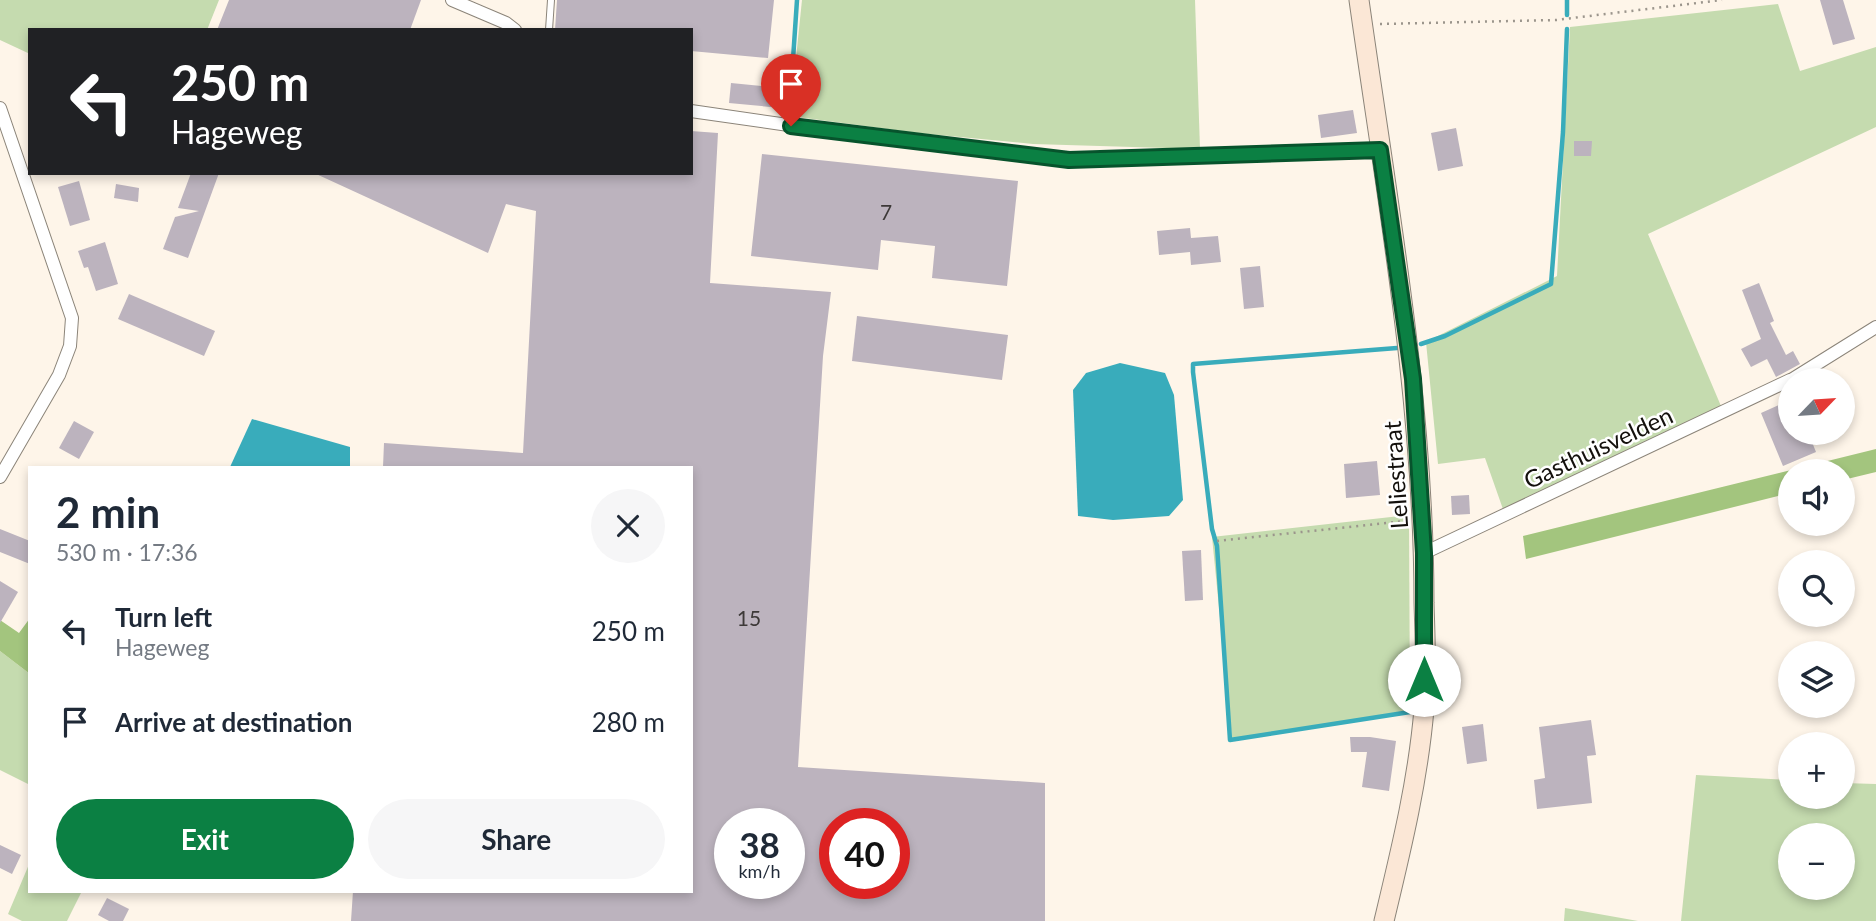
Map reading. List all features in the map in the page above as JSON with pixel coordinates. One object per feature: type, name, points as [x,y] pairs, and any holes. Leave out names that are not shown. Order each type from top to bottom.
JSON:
[{"type":"street","points":[[452,0],[512,28]]},
{"type":"street","name":"Leliestraat","points":[[1359,0],[1413,379],[1424,553],[1425,705],[1411,806],[1384,921]]},
{"type":"street","points":[[0,108],[72,318],[70,346],[59,375],[0,477]]},
{"type":"street","points":[[693,111],[1069,160],[1380,150]]},
{"type":"street","name":"Gasthuisvelden","points":[[1810,368],[1876,327]]},
{"type":"street","name":"Gasthuisvelden","points":[[1424,553],[1778,386]]},
{"type":"lane","points":[[549,28],[551,0]]},
{"type":"path","points":[[1362,25],[1556,20],[1721,0]]},
{"type":"path","points":[[1217,541],[1422,519]]},
{"type":"green space","points":[[0,0],[219,0],[208,28],[28,28],[28,53],[0,40]]},
{"type":"green space","points":[[802,0],[1195,0],[1200,149],[1033,144],[918,133],[790,116]]},
{"type":"green space","points":[[1778,4],[1800,71],[1876,47],[1876,127],[1648,234],[1721,406],[1504,512],[1485,458],[1438,464],[1426,342],[1557,276],[1570,27]]},
{"type":"green space","points":[[1876,449],[1876,472],[1855,477],[1855,459],[1835,459]]},
{"type":"green space","points":[[1778,473],[1778,496],[1526,559],[1523,536]]},
{"type":"green space","points":[[1409,515],[1410,711],[1232,739],[1212,537]]},
{"type":"green space","points":[[0,620],[19,633],[28,621],[28,672],[0,651]]},
{"type":"green space","points":[[0,651],[28,672],[28,784],[0,770]]},
{"type":"green space","points":[[1696,775],[1778,779],[1778,809],[1855,809],[1855,783],[1876,784],[1876,921],[1681,921]]},
{"type":"green space","points":[[28,867],[28,893],[81,893],[67,921],[22,921],[8,914]]},
{"type":"green space","points":[[1565,908],[1638,921],[1564,921]]},
{"type":"water","points":[[1120,363],[1165,373],[1174,395],[1183,500],[1169,516],[1113,520],[1078,516],[1073,390],[1086,373]]},
{"type":"water","points":[[252,419],[350,447],[350,466],[230,466]]},
{"type":"building","points":[[229,0],[421,0],[411,28],[218,28]]},
{"type":"building","points":[[557,0],[774,0],[768,58],[693,51],[693,28],[555,28]]},
{"type":"building","points":[[1820,0],[1843,0],[1855,39],[1833,45]]},
{"type":"building","points":[[731,83],[783,88],[781,108],[729,103]]},
{"type":"building","points":[[1353,110],[1357,133],[1321,138],[1318,115]]},
{"type":"building","points":[[1456,128],[1463,166],[1438,171],[1431,133]]},
{"type":"building","points":[[693,131],[718,133],[710,283],[831,292],[823,356],[798,767],[1045,783],[1045,921],[351,921],[353,893],[693,893],[693,466],[383,466],[384,443],[523,453],[536,211],[506,204],[488,253],[318,175],[693,175]]},
{"type":"building","points":[[1574,141],[1592,141],[1591,156],[1574,156]]},
{"type":"building","points":[[762,154],[1018,181],[1007,286],[932,278],[935,246],[881,240],[878,270],[751,256]]},
{"type":"building","points":[[190,175],[218,175],[188,258],[163,249],[175,217],[199,211],[178,208]]},
{"type":"building","points":[[79,181],[90,220],[70,226],[58,187]]},
{"type":"building","points":[[116,184],[139,188],[138,202],[114,198]]},
{"type":"building","points":[[1190,228],[1191,238],[1218,236],[1221,262],[1191,265],[1190,252],[1159,255],[1157,231]]},
{"type":"building","points":[[105,242],[118,284],[96,291],[88,267],[84,268],[78,251]]},
{"type":"building","points":[[1260,266],[1264,307],[1244,309],[1240,268]]},
{"type":"building","points":[[1759,283],[1774,321],[1770,323],[1786,355],[1793,351],[1800,364],[1793,368],[1778,368],[1776,377],[1767,359],[1751,367],[1741,349],[1761,339],[1742,290]]},
{"type":"building","points":[[129,294],[215,331],[204,356],[118,319]]},
{"type":"building","points":[[857,316],[1008,335],[1002,380],[852,361]]},
{"type":"building","points":[[1778,405],[1778,445],[1813,445],[1816,452],[1800,459],[1780,459],[1761,413]]},
{"type":"building","points":[[74,421],[94,432],[79,459],[59,448]]},
{"type":"building","points":[[1377,461],[1380,495],[1346,498],[1344,464]]},
{"type":"building","points":[[1469,495],[1470,514],[1452,515],[1451,496]]},
{"type":"building","points":[[0,529],[28,540],[28,563],[0,552]]},
{"type":"building","points":[[1201,550],[1203,600],[1185,601],[1182,551]]},
{"type":"building","points":[[0,581],[18,592],[0,623]]},
{"type":"building","points":[[1591,720],[1596,755],[1587,756],[1592,803],[1537,809],[1534,780],[1545,778],[1539,727]]},
{"type":"building","points":[[1483,724],[1487,761],[1467,764],[1462,727]]},
{"type":"building","points":[[1350,737],[1396,741],[1389,791],[1362,787],[1367,752],[1351,752]]},
{"type":"building","points":[[0,845],[21,855],[12,874],[0,868]]},
{"type":"building","points":[[107,898],[129,909],[123,921],[109,921],[98,915]]},
{"type":"waterway","points":[[789,119],[797,0]]},
{"type":"waterway","points":[[1567,0],[1567,15]]},
{"type":"waterway","points":[[1421,344],[1445,336],[1551,284],[1563,132],[1567,29]]},
{"type":"waterway","points":[[1397,348],[1193,364],[1193,372],[1212,529],[1217,546],[1230,740],[1410,712]]},
{"type":"route","points":[[791,126],[1069,160],[1380,150],[1413,379],[1424,553],[1424,680]]}]
